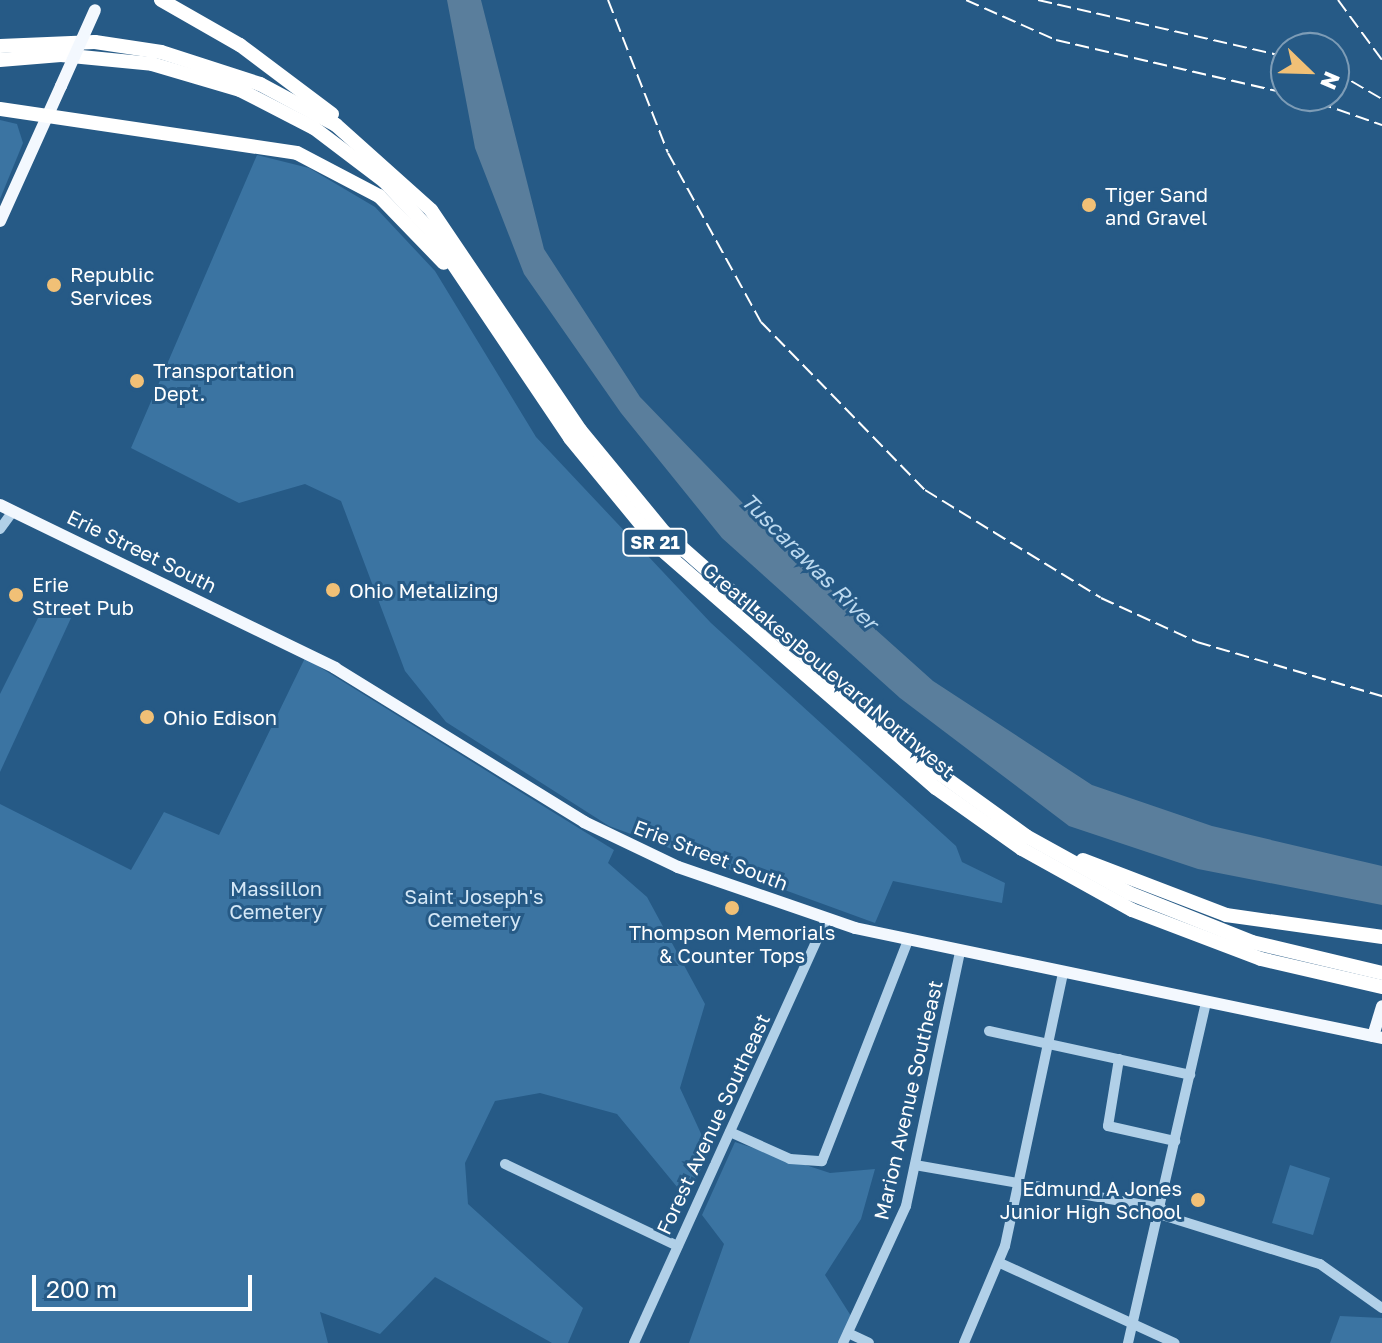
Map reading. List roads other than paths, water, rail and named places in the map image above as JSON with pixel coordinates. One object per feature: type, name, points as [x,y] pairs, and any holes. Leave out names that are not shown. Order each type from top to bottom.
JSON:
[{"type":"highway","points":[[161,0],[240,45],[385,156],[450,224],[482,278]]},
{"type":"highway","name":"Great Lakes Boulevard Northwest","points":[[0,46],[72,41],[139,48],[280,93],[391,168],[482,278],[580,430],[664,532],[954,786],[1041,846],[1149,903],[1252,942],[1382,973]]},
{"type":"highway","name":"Great Lakes Boulevard Northwest","points":[[0,60],[61,55],[152,64],[215,80],[299,119],[407,203],[598,477],[662,550],[967,812],[1070,878],[1168,926],[1261,959],[1382,987]]},
{"type":"highway","points":[[0,109],[47,118],[249,140],[342,172],[412,225],[515,355]]},
{"type":"highway","points":[[954,786],[1083,860],[1184,903],[1259,922],[1382,937]]},
{"type":"main road","points":[[0,221],[97,5]]},
{"type":"main road","name":"Erie Street South","points":[[0,505],[329,664],[633,848],[826,920],[908,940],[1378,1037]]},
{"type":"main road","points":[[1378,1037],[1381,1008]]},
{"type":"street","points":[[0,529],[13,511]]},
{"type":"street","name":"Forest Avenue Southeast","points":[[634,1343],[826,920]]},
{"type":"street","points":[[730,1132],[790,1159],[822,1161],[908,940]]},
{"type":"street","name":"Marion Avenue Southeast","points":[[845,1338],[900,1225],[960,951]]},
{"type":"street","points":[[964,1343],[1000,1263],[1063,972]]},
{"type":"street","points":[[1128,1343],[1136,1325],[1206,1002]]},
{"type":"street","points":[[989,1031],[1190,1075]]},
{"type":"street","points":[[1119,1059],[1108,1126],[1175,1141]]},
{"type":"street","points":[[505,1164],[678,1246]]},
{"type":"street","points":[[915,1165],[1019,1182],[1160,1211],[1320,1264],[1382,1308]]},
{"type":"street","points":[[1000,1263],[1175,1343]]},
{"type":"street","points":[[845,1338],[869,1343]]},
{"type":"railway","points":[[608,0],[668,153],[761,322],[925,490],[1101,598],[1197,642],[1382,696]]},
{"type":"railway","points":[[966,0],[1056,40],[1270,89]]},
{"type":"railway","points":[[1038,0],[1270,53]]},
{"type":"railway","points":[[1338,0],[1382,60]]},
{"type":"railway","points":[[1350,80],[1382,99]]},
{"type":"railway","points":[[1345,112],[1382,125]]},
{"type":"place","name":"Tiger Sand and Gravel","points":[[1089,205]]},
{"type":"place","name":"Republic Services","points":[[54,285]]},
{"type":"place","name":"Transportation Dept.","points":[[137,381]]},
{"type":"place","name":"Ohio Metalizing","points":[[333,590]]},
{"type":"place","name":"Erie Street Pub","points":[[16,595]]},
{"type":"place","name":"Ohio Edison","points":[[147,717]]},
{"type":"place","name":"Thompson Memorials & Counter Tops","points":[[732,908]]},
{"type":"place","name":"Edmund A Jones Junior High School","points":[[1198,1200]]},
{"type":"water label","name":"Tuscarawas River","points":[[810,561]]},
{"type":"park label","name":"Massillon Cemetery","points":[[276,900]]},
{"type":"park label","name":"Saint Joseph's Cemetery","points":[[474,908]]}]
